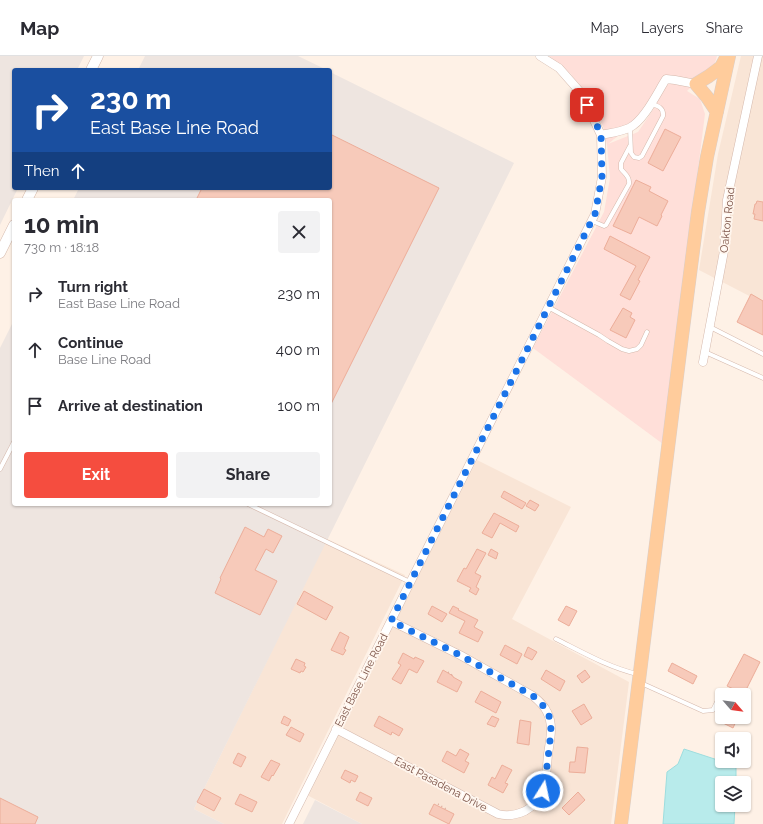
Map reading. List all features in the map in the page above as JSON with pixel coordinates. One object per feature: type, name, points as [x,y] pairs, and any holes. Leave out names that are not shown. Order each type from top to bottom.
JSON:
[{"type":"main road","points":[[717,112],[696,84],[721,67],[728,56]]},
{"type":"main road","points":[[621,824],[698,212],[707,157],[728,56]]},
{"type":"street","points":[[92,68],[98,56]]},
{"type":"street","points":[[540,56],[559,68],[581,93],[601,134],[630,128],[649,109],[666,79],[696,84]]},
{"type":"street","name":"Oakton Road","points":[[703,362],[724,251],[727,200],[758,56]]},
{"type":"street","name":"East Base Line Road","points":[[288,824],[593,217],[602,177],[601,134]]},
{"type":"street","points":[[0,253],[12,229]]},
{"type":"street","name":"East Pasadena Drive","points":[[336,729],[498,814],[509,816],[520,814],[531,808],[540,797],[545,783],[552,726],[542,703],[533,696],[460,655],[391,621]]},
{"type":"lane","points":[[630,128],[630,150],[632,155],[637,158],[641,158],[664,113],[659,107],[652,104]]},
{"type":"lane","points":[[593,217],[604,226],[606,225],[629,184],[629,177],[621,169],[621,163],[630,146]]},
{"type":"lane","points":[[548,307],[617,346],[629,351],[637,349],[641,345],[647,332]]},
{"type":"lane","points":[[709,327],[763,354]]},
{"type":"lane","points":[[705,352],[763,378]]},
{"type":"lane","points":[[0,469],[12,446]]},
{"type":"lane","points":[[252,506],[410,582]]},
{"type":"lane","points":[[556,638],[703,711],[713,710],[715,706]]},
{"type":"path","points":[[448,672],[452,675]]},
{"type":"path","points":[[438,804],[446,809],[445,810]]},
{"type":"shaded area","points":[[0,56],[84,56],[78,68],[12,68],[12,190],[17,190],[0,225]]},
{"type":"shaded area","points":[[145,56],[298,56],[323,68],[139,68]]},
{"type":"shaded area","points":[[549,56],[717,56],[714,66],[687,91],[700,99],[705,114],[663,444],[533,348],[604,212],[610,178],[607,145],[603,126],[571,74]],"holes":[[[657,104],[638,132],[608,144]]]},
{"type":"shaded area","points":[[741,56],[763,56],[763,303],[699,270],[718,154]]},
{"type":"shaded area","points":[[332,73],[514,163],[194,809],[224,824],[0,824],[0,348],[12,324],[12,506],[332,506],[332,198],[74,198],[78,190],[332,190]]},
{"type":"shaded area","points":[[477,460],[571,507],[512,619],[629,682],[611,824],[362,824],[307,795]]},
{"type":"shaded area","points":[[327,539],[405,575],[282,824],[224,824],[194,809]]},
{"type":"shaded area","points":[[315,800],[362,824],[303,824]]},
{"type":"water","points":[[684,749],[715,759],[715,768],[736,768],[736,776],[715,776],[715,812],[735,812],[734,824],[663,824],[667,772],[678,764]]},
{"type":"building","points":[[665,129],[681,137],[663,171],[648,163]]},
{"type":"building","points":[[332,135],[439,188],[332,402],[332,198],[197,198],[201,190],[332,190]]},
{"type":"building","points":[[636,180],[651,187],[649,191],[668,201],[657,226],[639,217],[631,234],[613,226]]},
{"type":"building","points":[[757,201],[763,202],[763,221],[754,219],[755,214],[753,214]]},
{"type":"building","points":[[610,236],[650,257],[630,300],[620,295],[636,266],[604,249]]},
{"type":"building","points":[[751,294],[763,301],[763,335],[737,322]]},
{"type":"building","points":[[623,308],[632,313],[630,317],[635,320],[626,338],[610,330]]},
{"type":"building","points":[[504,491],[526,503],[522,509],[501,497]]},
{"type":"building","points":[[530,500],[539,505],[535,511],[526,506]]},
{"type":"building","points":[[494,513],[519,526],[516,532],[500,523],[492,538],[482,533]]},
{"type":"building","points":[[245,527],[264,537],[268,529],[282,536],[273,553],[266,549],[255,570],[277,581],[260,615],[215,593],[221,579],[220,578]]},
{"type":"building","points":[[477,549],[486,553],[475,573],[481,576],[476,587],[479,589],[476,595],[469,591],[471,588],[457,581],[464,568],[466,569]]},
{"type":"building","points":[[491,549],[498,553],[496,559],[488,555]]},
{"type":"building","points":[[304,591],[333,607],[326,620],[297,604]]},
{"type":"building","points":[[432,606],[447,614],[442,622],[428,614]]},
{"type":"building","points":[[453,606],[478,620],[474,627],[483,632],[478,642],[459,633],[465,621],[449,613]]},
{"type":"building","points":[[566,606],[577,611],[569,626],[558,620]]},
{"type":"building","points":[[340,632],[349,637],[344,649],[346,650],[343,655],[331,650]]},
{"type":"building","points":[[505,645],[522,654],[517,664],[500,655]]},
{"type":"building","points":[[528,647],[537,652],[532,660],[524,656]]},
{"type":"building","points":[[403,653],[414,659],[415,657],[424,661],[417,673],[409,669],[401,684],[392,679],[401,665],[398,663]]},
{"type":"building","points":[[744,654],[760,662],[747,688],[731,688],[727,686]]},
{"type":"building","points":[[296,659],[305,663],[304,666],[306,667],[303,672],[301,671],[300,673],[291,669]]},
{"type":"building","points":[[672,663],[697,676],[693,684],[668,671]]},
{"type":"building","points":[[443,670],[462,682],[457,692],[437,682]]},
{"type":"building","points":[[546,670],[565,681],[560,691],[541,679]]},
{"type":"building","points":[[585,670],[590,677],[582,683],[577,676]]},
{"type":"building","points":[[481,691],[501,702],[496,713],[475,702]]},
{"type":"building","points":[[584,704],[592,718],[581,725],[572,711]]},
{"type":"building","points":[[284,716],[291,720],[288,726],[281,723]]},
{"type":"building","points":[[379,716],[403,729],[399,736],[392,732],[391,735],[374,726]]},
{"type":"building","points":[[492,716],[499,719],[495,727],[487,724]]},
{"type":"building","points":[[520,720],[531,722],[529,745],[517,743]]},
{"type":"building","points":[[725,724],[735,724],[733,728]]},
{"type":"building","points":[[291,727],[304,734],[300,742],[286,735]]},
{"type":"building","points":[[577,747],[588,748],[585,773],[569,772],[570,762],[575,762]]},
{"type":"building","points":[[460,749],[469,754],[465,761],[469,763],[464,773],[442,761],[447,751],[456,756]]},
{"type":"building","points":[[238,753],[246,757],[241,767],[233,763]]},
{"type":"building","points":[[271,760],[280,764],[269,781],[261,777]]},
{"type":"building","points":[[502,765],[512,770],[505,783],[508,784],[503,793],[488,785],[492,777],[495,779]]},
{"type":"building","points":[[345,770],[358,776],[355,782],[351,780],[350,783],[341,778]]},
{"type":"building","points":[[204,789],[221,798],[214,811],[197,802]]},
{"type":"building","points":[[360,792],[372,798],[368,806],[356,800]]},
{"type":"building","points":[[578,792],[585,800],[569,815],[562,808]]},
{"type":"building","points":[[240,794],[257,802],[252,812],[235,804]]},
{"type":"building","points":[[0,798],[38,817],[35,824],[0,824]]},
{"type":"building","points":[[434,804],[454,814],[449,824],[429,814]]},
{"type":"route","points":[[543,791],[552,726],[542,703],[533,696],[460,655],[391,621],[595,214],[602,177],[601,134],[587,105]]}]
